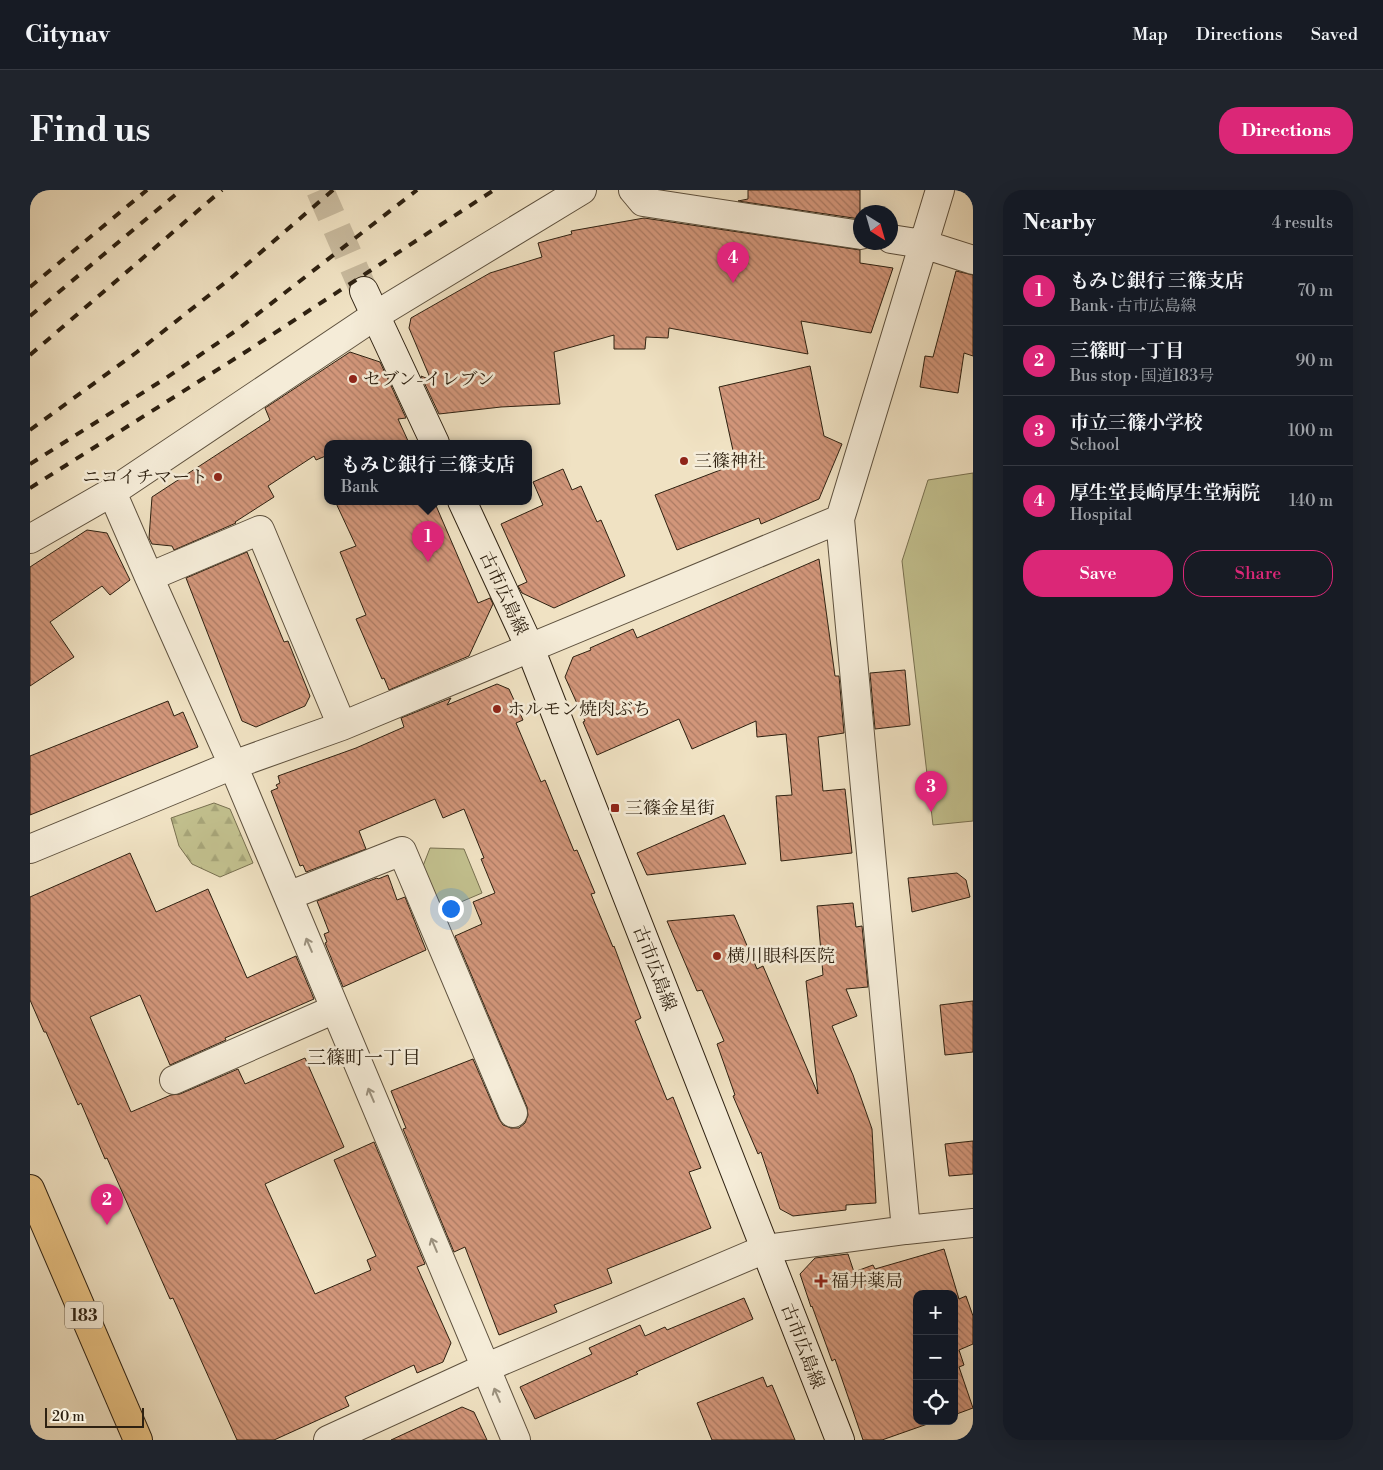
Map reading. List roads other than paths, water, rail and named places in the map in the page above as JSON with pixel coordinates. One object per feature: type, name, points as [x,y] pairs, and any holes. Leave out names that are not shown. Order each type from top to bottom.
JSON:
[{"type":"highway","name":"183","points":[[30,1189],[138,1440]]},
{"type":"street","points":[[30,539],[112,492],[376,315],[582,190]]},
{"type":"street","points":[[633,190],[643,202],[853,234]]},
{"type":"street","points":[[906,1230],[840,518],[940,190]]},
{"type":"street","points":[[898,240],[923,244],[973,260]]},
{"type":"street","points":[[364,291],[434,440]]},
{"type":"street","points":[[112,492],[233,765],[516,1440]]},
{"type":"street","name":"古市広島線","points":[[464,505],[530,648],[840,1440]]},
{"type":"street","points":[[30,849],[233,765],[342,726],[840,518]]},
{"type":"street","points":[[149,577],[260,530],[342,726]]},
{"type":"street","points":[[288,896],[402,850],[514,1113]]},
{"type":"street","points":[[174,1080],[336,1009]]},
{"type":"street","points":[[328,1440],[485,1368],[765,1249],[973,1223]]},
{"type":"tunnel","points":[[320,190],[364,291]]},
{"type":"railway","points":[[30,287],[147,190]]},
{"type":"railway","points":[[30,316],[181,190]]},
{"type":"railway","points":[[30,355],[222,190]]},
{"type":"railway","points":[[30,430],[137,352],[231,278],[333,190]]},
{"type":"railway","points":[[30,464],[166,378],[237,330],[417,190]]},
{"type":"railway","points":[[30,488],[247,351],[494,190]]},
{"type":"place","name":"厚生堂長崎厚生堂病院","points":[[733,283]]},
{"type":"place","name":"セブン-イレブン","points":[[353,379]]},
{"type":"place","name":"三篠神社","points":[[684,461]]},
{"type":"place","name":"ニコイチマート","points":[[218,477]]},
{"type":"place","name":"もみじ銀行 三篠支店","points":[[428,562]]},
{"type":"place","name":"ホルモン焼肉ぶち","points":[[497,709]]},
{"type":"place","name":"三篠金星街","points":[[615,808]]},
{"type":"place","name":"市立三篠小学校","points":[[931,812]]},
{"type":"place","name":"横川眼科医院","points":[[717,956]]},
{"type":"place","name":"三篠町一丁目","points":[[107,1225]]},
{"type":"place","name":"福井薬局","points":[[821,1281]]},
{"type":"district","name":"三篠町一丁目","points":[[364,1057]]}]
